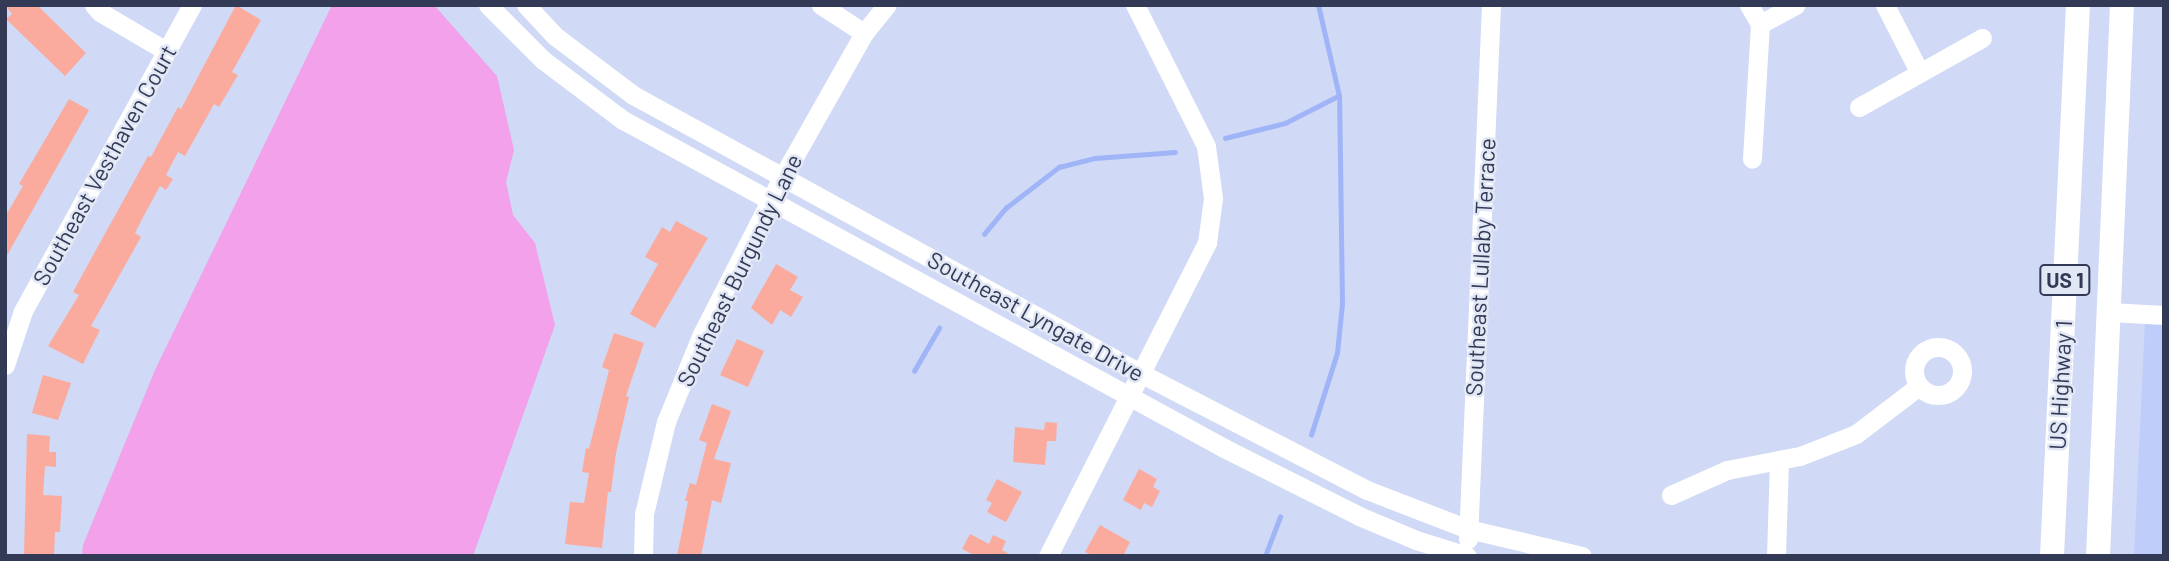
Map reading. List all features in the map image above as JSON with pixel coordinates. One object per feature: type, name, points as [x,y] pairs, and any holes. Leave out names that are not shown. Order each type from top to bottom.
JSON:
[{"type":"main road","name":"US Highway 1","points":[[2052,556],[2078,5]]},
{"type":"main road","name":"US Highway 1","points":[[2098,556],[2122,5]]},
{"type":"street","points":[[94,5],[166,51]]},
{"type":"street","name":"Southeast Vesthaven Court","points":[[5,365],[23,311],[192,5]]},
{"type":"street","name":"Southeast Lyngate Drive","points":[[488,5],[543,60],[623,120],[1129,397],[1359,516],[1460,555]]},
{"type":"street","name":"Southeast Lyngate Drive","points":[[526,5],[555,36],[633,95],[1142,374],[1367,490],[1468,528],[1582,556]]},
{"type":"street","points":[[821,5],[864,33]]},
{"type":"street","name":"Southeast Burgundy Lane","points":[[643,556],[644,514],[666,422],[702,334],[782,178],[864,33],[887,5]]},
{"type":"street","points":[[1048,556],[1207,243],[1213,198],[1206,146],[1135,5]]},
{"type":"street","name":"Southeast Lullaby Terrace","points":[[1468,528],[1490,5]]},
{"type":"street","points":[[1749,5],[1760,24],[1752,159]]},
{"type":"street","points":[[1760,24],[1795,5]]},
{"type":"street","points":[[1885,5],[1920,73]]},
{"type":"street","points":[[1858,107],[1982,38]]},
{"type":"street","points":[[2109,312],[2164,315]]},
{"type":"street","points":[[1671,495],[1727,470],[1800,456],[1856,434],[1919,386]]},
{"type":"street","points":[[1776,556],[1779,460]]},
{"type":"street","points":[[1460,555],[1468,528]]},
{"type":"shaded area","points":[[332,5],[434,5],[497,76],[514,150],[506,182],[513,215],[535,243],[555,325],[473,556],[82,556],[83,545],[155,370]]},
{"type":"shaded area","points":[[2145,323],[2164,324],[2164,556],[2134,556]]},
{"type":"building","points":[[5,5],[37,5],[86,53],[65,76],[6,19],[12,14]]},
{"type":"building","points":[[236,5],[261,20],[232,72],[238,75],[219,107],[214,104],[185,156],[178,152],[166,175],[173,179],[166,190],[160,186],[135,233],[141,237],[91,326],[100,330],[83,364],[48,346],[79,295],[73,292],[91,259],[148,156],[151,157],[178,107],[181,109]]},
{"type":"building","points":[[69,99],[89,110],[5,259],[5,217],[23,186],[19,184]]},
{"type":"building","points":[[676,221],[708,238],[655,328],[630,314],[658,264],[645,257],[662,227],[670,232]]},
{"type":"building","points":[[776,264],[798,277],[790,290],[803,297],[791,317],[780,310],[772,325],[751,308]]},
{"type":"building","points":[[614,333],[644,343],[626,396],[629,397],[616,453],[611,492],[608,492],[602,548],[565,544],[570,502],[584,503],[589,473],[582,472],[586,448],[589,449],[609,370],[602,367]]},
{"type":"building","points":[[737,339],[764,351],[748,387],[720,375]]},
{"type":"building","points":[[43,375],[71,383],[58,420],[32,413]]},
{"type":"building","points":[[712,404],[731,411],[714,459],[731,463],[721,503],[712,500],[701,556],[677,556],[688,501],[685,501],[690,483],[696,485],[707,443],[699,440]]},
{"type":"building","points":[[1045,422],[1057,423],[1056,441],[1047,441],[1045,465],[1013,462],[1015,427],[1044,430]]},
{"type":"building","points":[[27,434],[50,436],[49,452],[56,452],[56,467],[45,466],[43,495],[62,496],[60,532],[55,532],[54,556],[24,556]]},
{"type":"building","points":[[1139,469],[1157,479],[1153,487],[1160,491],[1152,507],[1144,503],[1141,510],[1123,500]]},
{"type":"building","points":[[997,479],[1022,492],[1006,522],[987,512],[992,503],[986,500]]},
{"type":"building","points":[[1100,525],[1130,542],[1123,556],[1093,556],[1085,552]]},
{"type":"building","points":[[970,534],[989,544],[993,535],[1006,541],[1002,550],[1012,556],[976,556],[962,549]]},
{"type":"waterway","points":[[1311,435],[1337,353],[1342,304],[1339,96],[1318,5]]},
{"type":"waterway","points":[[1225,138],[1285,123],[1338,96]]},
{"type":"waterway","points":[[984,234],[1007,207],[1059,167],[1095,158],[1175,152]]},
{"type":"waterway","points":[[914,371],[939,328]]},
{"type":"waterway","points":[[1265,556],[1280,517]]}]
